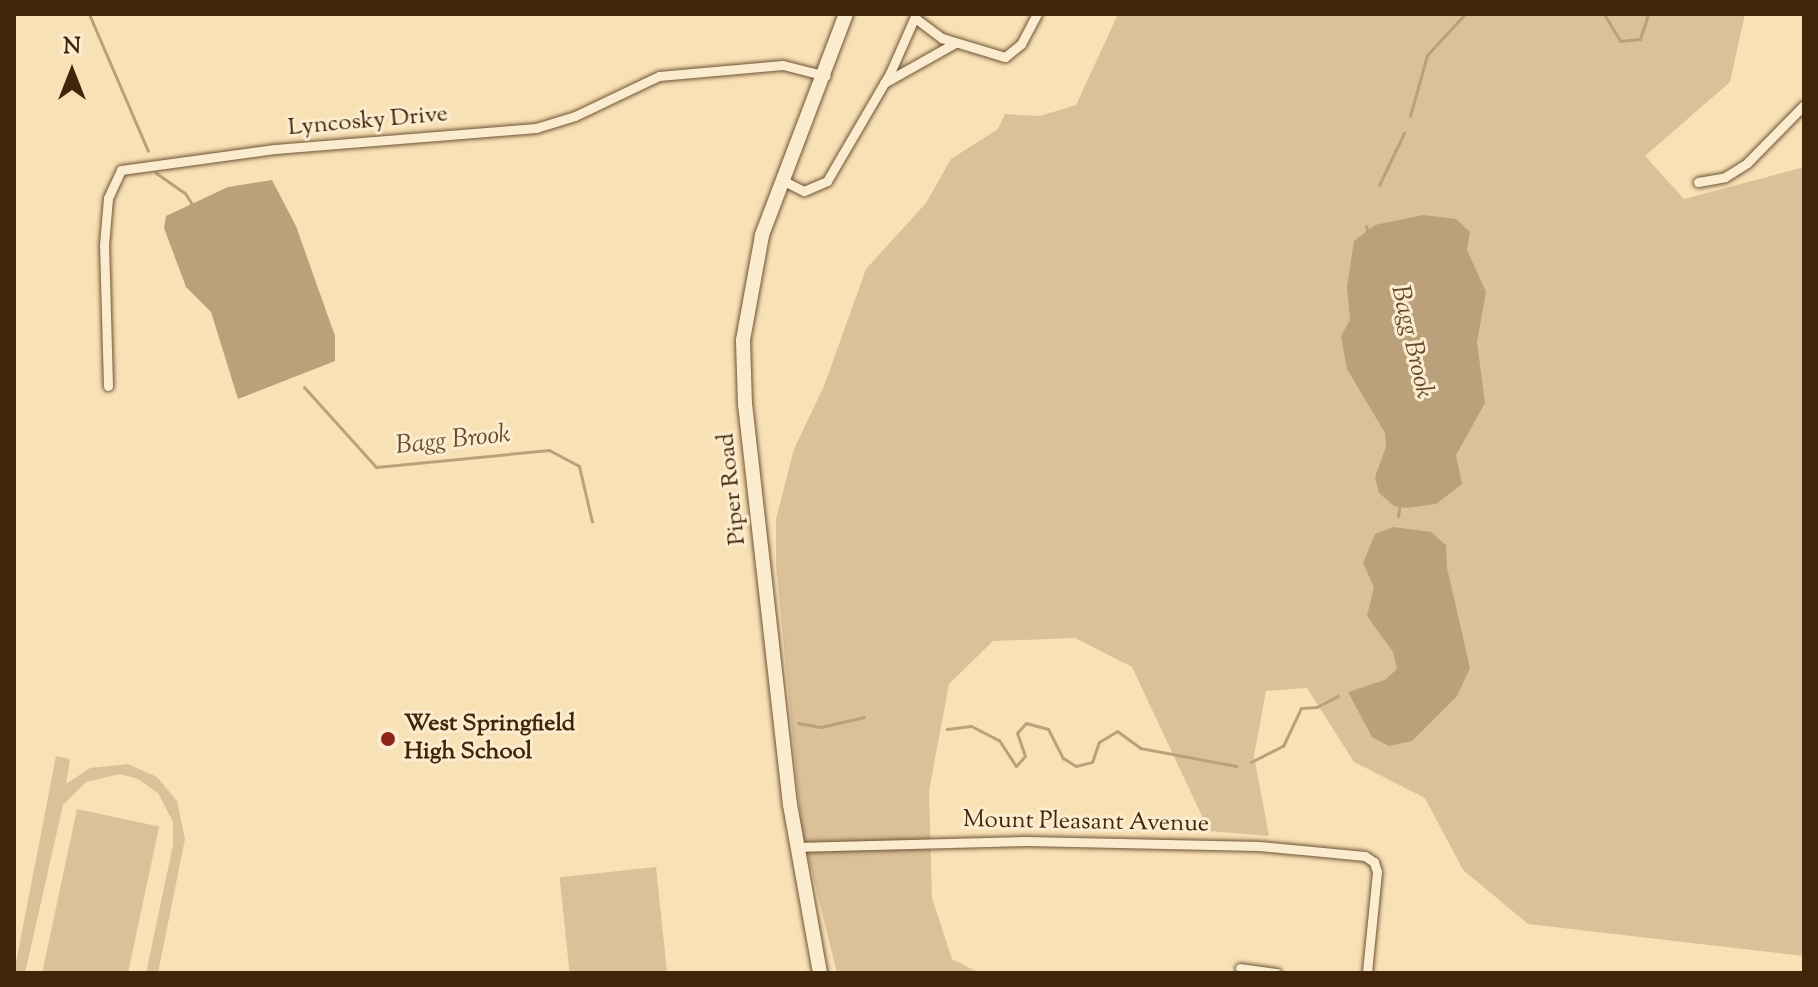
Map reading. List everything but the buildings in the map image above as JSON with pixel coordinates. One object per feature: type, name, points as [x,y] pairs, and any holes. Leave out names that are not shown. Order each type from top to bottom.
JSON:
[{"type":"main road","name":"Piper Road","points":[[820,973],[795,847],[743,355],[751,275],[826,76],[846,14]]},
{"type":"street","points":[[784,181],[804,191],[827,181],[884,83],[915,16],[955,43],[1005,57],[1021,44],[1037,14]]},
{"type":"street","points":[[884,83],[955,43]]},
{"type":"street","name":"Lyncosky Drive","points":[[108,386],[104,245],[108,198],[121,170],[275,149],[536,128],[575,116],[659,76],[783,65],[826,76]]},
{"type":"street","points":[[1698,182],[1725,177],[1747,163],[1804,105]]},
{"type":"street","name":"Mount Pleasant Avenue","points":[[795,847],[965,840],[1259,846],[1361,855],[1374,862],[1367,973]]},
{"type":"street","points":[[1240,968],[1277,973]]},
{"type":"shaded area","points":[[1118,14],[1745,14],[1730,82],[1645,156],[1684,199],[1804,167],[1804,956],[1528,924],[1463,870],[1425,798],[1354,762],[1307,688],[1266,691],[1254,756],[1269,836],[1209,831],[1132,667],[1075,638],[993,641],[949,684],[929,791],[932,898],[952,959],[980,973],[837,973],[802,832],[776,566],[776,519],[794,449],[824,386],[866,269],[926,203],[951,159],[998,129],[1005,114],[1040,116],[1076,105]]},
{"type":"shaded area","points":[[56,756],[70,759],[66,784],[90,768],[128,764],[157,777],[177,801],[185,839],[158,973],[146,973],[173,845],[173,822],[158,793],[138,779],[120,774],[86,782],[63,805],[25,973],[14,973]]},
{"type":"shaded area","points":[[77,809],[159,826],[128,973],[42,972]]},
{"type":"shaded area","points":[[656,867],[667,973],[570,973],[560,877]]},
{"type":"water","points":[[272,180],[296,226],[335,336],[335,361],[238,399],[211,312],[186,287],[164,228],[166,216],[228,187]]},
{"type":"water","points":[[1423,215],[1456,219],[1470,232],[1467,250],[1486,292],[1477,342],[1485,403],[1456,455],[1462,484],[1436,504],[1407,508],[1394,506],[1379,493],[1375,477],[1386,447],[1385,433],[1347,369],[1341,336],[1350,320],[1347,287],[1354,241],[1375,225]]},
{"type":"water","points":[[1393,527],[1431,532],[1446,545],[1447,568],[1470,668],[1457,696],[1412,741],[1389,746],[1372,737],[1348,692],[1385,680],[1397,669],[1393,652],[1367,616],[1374,587],[1363,563],[1375,534]]},
{"type":"waterway","name":"Bagg Brook","points":[[89,14],[148,151]]},
{"type":"waterway","name":"Bagg Brook","points":[[1410,116],[1427,55],[1465,14]]},
{"type":"waterway","name":"Bagg Brook","points":[[1604,14],[1620,41],[1640,39],[1648,14]]},
{"type":"waterway","name":"Bagg Brook","points":[[1379,185],[1404,133]]},
{"type":"waterway","name":"Bagg Brook","points":[[156,173],[185,193],[192,204]]},
{"type":"waterway","name":"Bagg Brook","points":[[1366,226],[1368,234]]},
{"type":"waterway","name":"Bagg Brook","points":[[304,387],[376,467],[549,450],[579,466],[592,522]]},
{"type":"waterway","name":"Bagg Brook","points":[[1398,516],[1400,504]]},
{"type":"waterway","name":"Bagg Brook","points":[[1251,762],[1283,746],[1301,708],[1317,707],[1338,696]]},
{"type":"waterway","name":"Bagg Brook","points":[[798,723],[821,727],[864,717]]},
{"type":"waterway","name":"Bagg Brook","points":[[947,729],[971,726],[999,740],[1016,766],[1025,756],[1017,733],[1026,723],[1048,729],[1063,758],[1076,766],[1092,762],[1099,742],[1117,731],[1140,748],[1236,766]]},
{"type":"place","name":"West Springfield High School","points":[[388,739]]}]
